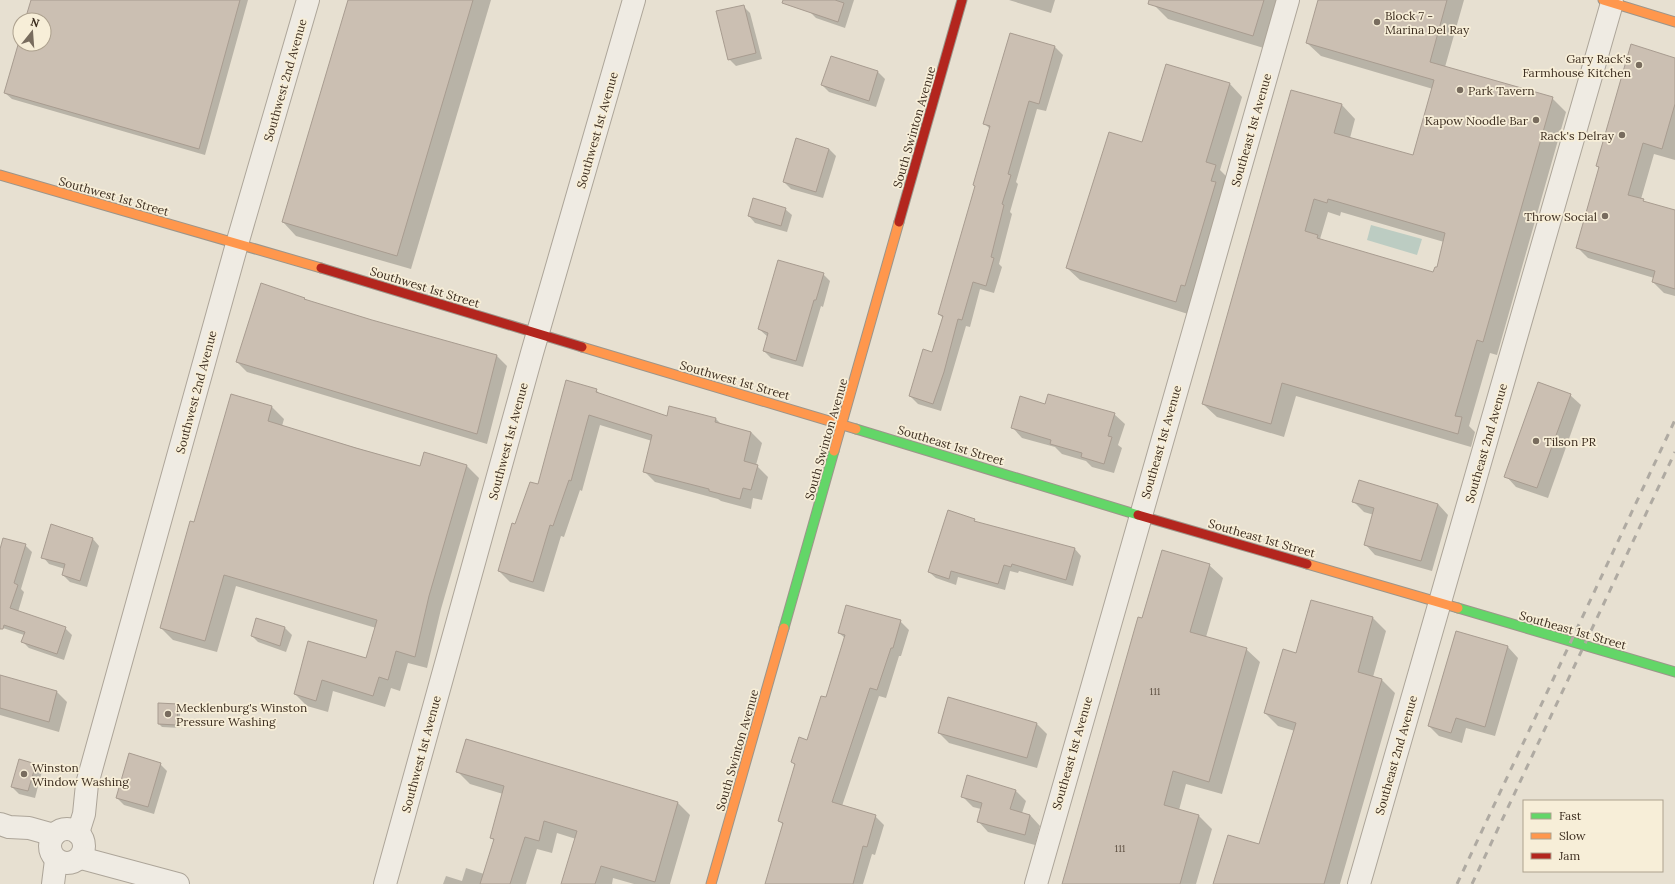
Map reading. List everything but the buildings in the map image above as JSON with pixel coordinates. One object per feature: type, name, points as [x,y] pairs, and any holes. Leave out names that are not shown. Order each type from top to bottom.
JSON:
[{"type":"street","name":"Southwest 2nd Avenue","points":[[59,884],[67,846],[69,814],[87,784],[237,244],[308,0]]},
{"type":"street","name":"Southwest 1st Avenue","points":[[385,884],[538,333],[634,0]]},
{"type":"street","name":"South Swinton Avenue","points":[[711,884],[962,0]]},
{"type":"street","name":"Southeast 1st Avenue","points":[[1036,884],[1288,0]]},
{"type":"street","points":[[1610,1],[1675,22]]},
{"type":"street","name":"Southeast 2nd Avenue","points":[[1359,884],[1610,1]]},
{"type":"street","name":"Southwest 1st Street","points":[[0,175],[842,424]]},
{"type":"street","name":"Southeast 1st Street","points":[[842,424],[1140,515],[1675,672]]},
{"type":"street","points":[[4,826],[29,828],[67,846],[117,856],[131,871],[178,884]]},
{"type":"street","name":"Southwest 2nd Avenue","points":[[53,884],[67,846]]},
{"type":"shaded area","points":[[1371,225],[1422,239],[1417,255],[1367,240]]},
{"type":"railway","points":[[1457,884],[1675,420]]},
{"type":"railway","points":[[1472,884],[1675,452]]},
{"type":"traffic: fast","points":[[856,429],[1138,515]]},
{"type":"traffic: fast","points":[[784,628],[834,451]]},
{"type":"traffic: fast","points":[[1458,608],[1675,672]]},
{"type":"traffic: slow","points":[[1603,0],[1675,22]]},
{"type":"traffic: slow","points":[[0,175],[321,268]]},
{"type":"traffic: slow","points":[[834,451],[899,222]]},
{"type":"traffic: slow","points":[[582,347],[856,429]]},
{"type":"traffic: slow","points":[[1307,564],[1458,608]]},
{"type":"traffic: slow","points":[[711,884],[784,628]]},
{"type":"traffic: jam","points":[[899,222],[962,0]]},
{"type":"traffic: jam","points":[[321,268],[582,347]]},
{"type":"traffic: jam","points":[[1138,515],[1307,564]]},
{"type":"place","name":"Block 7 - Marina Del Ray","points":[[1377,22]]},
{"type":"place","name":"Gary Rack's Farmhouse Kitchen","points":[[1639,65]]},
{"type":"place","name":"Park Tavern","points":[[1460,90]]},
{"type":"place","name":"Kapow Noodle Bar","points":[[1536,120]]},
{"type":"place","name":"Rack's Delray","points":[[1622,135]]},
{"type":"place","name":"Throw Social","points":[[1605,216]]},
{"type":"place","name":"Tilson PR","points":[[1536,441]]},
{"type":"place","name":"Mecklenburg's Winston Pressure Washing","points":[[168,714]]},
{"type":"place","name":"Winston Window Washing","points":[[24,774]]}]
